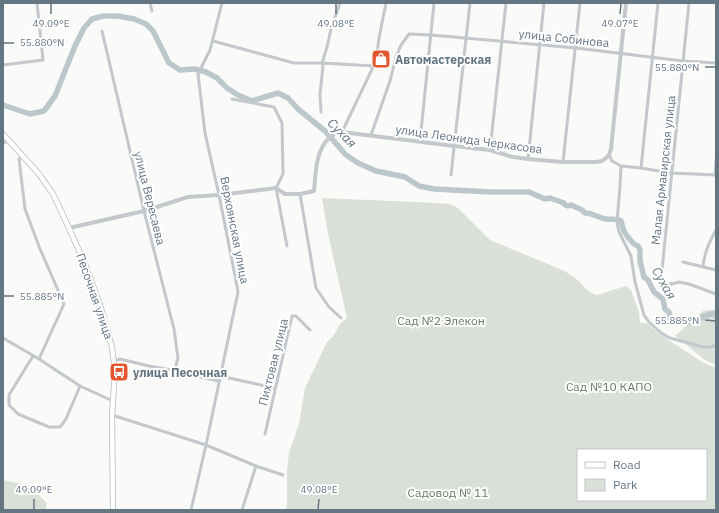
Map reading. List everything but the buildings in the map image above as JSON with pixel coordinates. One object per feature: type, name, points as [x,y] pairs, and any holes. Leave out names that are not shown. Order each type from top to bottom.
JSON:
[{"type":"main road","name":"Песочная улица","points":[[3,134],[39,174],[53,194],[85,264],[100,305],[112,347],[114,361],[115,379],[112,415],[113,510]]},
{"type":"street","points":[[3,66],[43,60],[37,3]]},
{"type":"street","points":[[150,3],[152,11]]},
{"type":"street","name":"Верхоянская улица","points":[[191,510],[238,292],[205,133],[198,74],[210,50],[222,3]]},
{"type":"street","points":[[321,112],[320,94],[323,66],[322,62],[340,3]]},
{"type":"street","points":[[342,132],[376,61],[386,3]]},
{"type":"street","points":[[420,141],[434,3]]},
{"type":"street","points":[[451,175],[470,3]]},
{"type":"street","points":[[490,150],[506,3]]},
{"type":"street","points":[[528,159],[544,3]]},
{"type":"street","points":[[563,162],[580,3]]},
{"type":"street","points":[[626,3],[611,149],[609,155],[612,161],[620,166],[671,173],[715,175],[716,160]]},
{"type":"street","points":[[641,168],[658,3]]},
{"type":"street","name":"Малая Армавирская улица","points":[[689,3],[671,173],[662,282],[672,284],[679,282],[689,284],[716,294]]},
{"type":"street","name":"улица Вересаева","points":[[102,31],[144,211],[174,329],[178,358],[175,369]]},
{"type":"street","name":"улица Собинова","points":[[371,135],[390,81],[396,57],[401,45],[409,34],[540,44],[683,61],[716,63]]},
{"type":"street","points":[[213,41],[294,63],[322,62],[374,66]]},
{"type":"street","points":[[232,99],[274,108],[282,123],[283,174],[276,188],[287,246]]},
{"type":"street","name":"улица Леонида Черкасова","points":[[300,194],[314,191],[317,159],[321,150],[331,136],[342,132],[490,150],[513,157],[528,159],[563,162],[596,162],[602,161],[609,155]]},
{"type":"street","points":[[3,143],[8,141]]},
{"type":"street","points":[[22,156],[19,159],[25,209],[40,249],[64,304],[39,359]]},
{"type":"street","points":[[620,166],[620,186],[616,222],[619,232],[631,256],[635,282],[644,315],[649,322],[670,338],[703,347],[710,347],[716,344]]},
{"type":"street","points":[[69,228],[144,211],[188,197],[219,196],[276,188],[285,194],[300,194],[316,288],[329,307],[341,318]]},
{"type":"street","points":[[703,267],[709,242],[716,230]]},
{"type":"street","points":[[683,262],[716,270]]},
{"type":"street","name":"Пихтовая улица","points":[[265,434],[292,316],[296,316],[310,330]]},
{"type":"street","points":[[3,338],[39,359],[80,386],[113,402]]},
{"type":"street","points":[[33,356],[8,395],[9,405],[18,414],[49,427],[60,427],[66,418],[80,386]]},
{"type":"street","points":[[114,361],[120,359],[149,366],[171,370],[175,369],[178,372],[219,381]]},
{"type":"street","points":[[220,376],[275,388]]},
{"type":"street","points":[[112,415],[206,445],[256,466],[283,475]]},
{"type":"street","points":[[242,510],[256,466]]},
{"type":"green space","name":"Сад №2 Элекон","points":[[322,198],[450,204],[458,208],[490,240],[565,272],[574,277],[593,294],[597,295],[626,286],[631,290],[639,312],[640,323],[647,323],[658,333],[702,362],[716,368],[716,510],[286,510],[289,453],[299,424],[305,388],[327,342],[334,335],[340,324],[347,318],[327,229]]},
{"type":"green space","points":[[716,309],[716,365],[705,360],[675,336],[703,311]]},
{"type":"green space","points":[[3,480],[28,485],[47,503],[45,510],[3,510]]},
{"type":"waterway","name":"Сухая","points":[[3,105],[30,114],[44,111],[55,96],[75,46],[84,28],[92,19],[103,16],[118,16],[134,19],[146,24],[153,31],[169,63],[180,70],[195,69],[206,72],[217,78],[227,88],[238,95],[252,101],[278,93],[288,98],[298,109],[325,131],[346,155],[358,163],[376,171],[405,177],[419,186],[434,189],[529,192],[545,199],[550,198],[564,203],[565,205],[571,205],[585,213],[601,218],[620,220],[627,236],[638,246],[640,250],[640,261],[644,277],[648,280],[654,292],[663,299],[665,309],[670,315],[669,319],[692,322],[709,314],[716,314]]},
{"type":"place","name":"Автомастерская","points":[[381,59]]},
{"type":"place","name":"улица Песочная","points":[[119,372]]},
{"type":"park label","name":"Сад №10 КАПО","points":[[609,386]]},
{"type":"park label","name":"Садовод № 11","points":[[448,492]]}]
